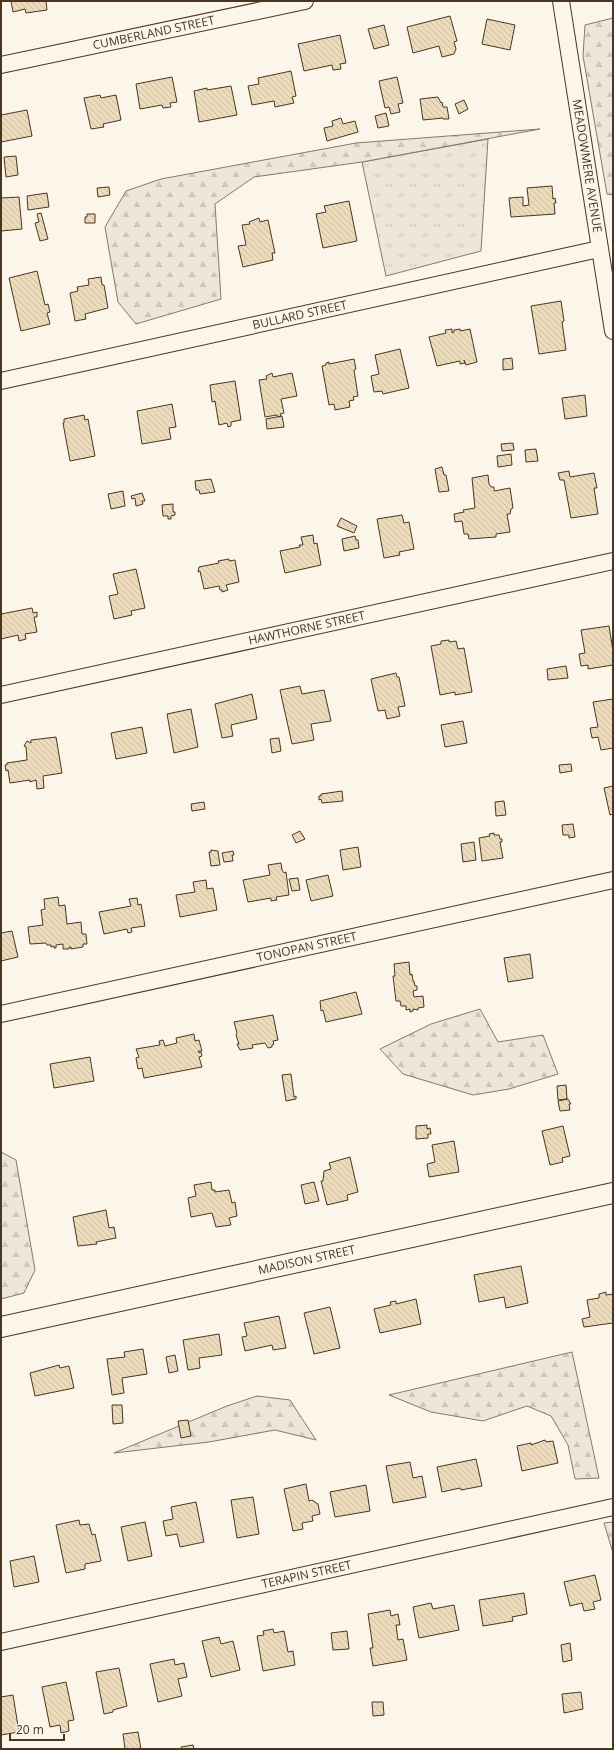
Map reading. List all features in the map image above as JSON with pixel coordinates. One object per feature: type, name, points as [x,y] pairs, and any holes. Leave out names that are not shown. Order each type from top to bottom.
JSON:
[{"type":"street","name":"CUMBERLAND STREET","points":[[1,65],[305,1]]},
{"type":"street","name":"MEADOWMERE AVENUE","points":[[561,1],[613,331]]},
{"type":"street","name":"BULLARD STREET","points":[[1,381],[599,249]]},
{"type":"street","name":"HAWTHORNE STREET","points":[[1,695],[613,561]]},
{"type":"street","name":"TONOPAN STREET","points":[[1,1014],[613,880]]},
{"type":"street","name":"MADISON STREET","points":[[1,1327],[613,1193]]},
{"type":"street","name":"TERAPIN STREET","points":[[1,1642],[613,1507]]},
{"type":"green space","points":[[613,18],[613,195],[607,194],[583,56],[585,25]]},
{"type":"green space","points":[[540,129],[362,162],[254,177],[215,204],[221,299],[136,324],[118,302],[105,227],[126,191],[161,179],[356,143]]},
{"type":"green space","points":[[488,139],[481,251],[386,276],[362,162]]},
{"type":"green space","points":[[480,1009],[498,1042],[543,1035],[558,1074],[509,1089],[473,1095],[403,1074],[380,1049],[431,1024]]},
{"type":"green space","points":[[1,1152],[16,1160],[35,1270],[24,1293],[1,1299]]},
{"type":"green space","points":[[572,1352],[599,1478],[575,1479],[568,1445],[551,1416],[527,1406],[483,1421],[431,1412],[389,1395]]},
{"type":"green space","points":[[257,1396],[290,1400],[316,1440],[275,1430],[209,1442],[114,1453],[227,1406]]},
{"type":"green space","points":[[613,1522],[613,1553],[604,1523]]},
{"type":"building","points":[[11,1],[46,1],[47,10],[26,13],[25,9],[13,12]]},
{"type":"building","points":[[450,16],[457,41],[454,42],[456,49],[454,54],[442,57],[439,46],[413,53],[407,27]]},
{"type":"building","points":[[487,19],[515,25],[510,50],[482,44]]},
{"type":"building","points":[[384,25],[389,45],[374,49],[368,29]]},
{"type":"building","points":[[340,35],[346,63],[340,64],[341,69],[333,70],[332,65],[304,71],[298,44]]},
{"type":"building","points":[[291,71],[296,96],[292,97],[294,103],[275,107],[274,101],[252,105],[248,86],[259,84],[258,78]]},
{"type":"building","points":[[172,77],[177,102],[170,103],[171,107],[163,108],[162,105],[140,109],[136,84]]},
{"type":"building","points":[[397,77],[403,103],[398,104],[400,112],[391,114],[389,107],[385,108],[379,81]]},
{"type":"building","points":[[231,86],[237,115],[199,122],[194,91],[207,88],[207,90]]},
{"type":"building","points":[[100,95],[101,98],[116,95],[121,120],[103,124],[104,127],[91,129],[84,98]]},
{"type":"building","points":[[438,97],[441,103],[442,102],[443,107],[447,107],[449,119],[443,118],[423,120],[420,99]]},
{"type":"building","points":[[464,100],[468,109],[459,114],[455,104]]},
{"type":"building","points":[[27,110],[32,136],[1,142],[1,115]]},
{"type":"building","points":[[386,113],[389,126],[378,128],[375,116]]},
{"type":"building","points":[[341,118],[343,124],[355,121],[358,132],[327,141],[324,128],[333,126],[332,121]]},
{"type":"building","points":[[16,156],[18,175],[6,177],[4,157]]},
{"type":"building","points":[[552,186],[553,199],[555,198],[556,203],[554,203],[555,214],[511,217],[509,198],[523,197],[523,206],[529,205],[527,188]]},
{"type":"building","points":[[109,187],[110,195],[98,197],[97,188]]},
{"type":"building","points":[[47,193],[49,207],[28,210],[27,196]]},
{"type":"building","points":[[19,197],[22,229],[1,231],[1,198]]},
{"type":"building","points":[[349,201],[357,241],[323,248],[316,214],[326,212],[324,206]]},
{"type":"building","points":[[41,213],[48,239],[40,241],[35,223],[39,222],[37,214]]},
{"type":"building","points":[[87,214],[95,214],[95,223],[85,223],[85,217],[87,217]]},
{"type":"building","points":[[259,218],[260,222],[268,220],[275,253],[272,253],[273,260],[243,267],[238,246],[246,245],[242,225],[250,224],[249,222]]},
{"type":"building","points":[[37,271],[45,305],[48,304],[50,312],[47,313],[50,324],[21,331],[9,278]]},
{"type":"building","points":[[101,277],[108,308],[85,314],[86,319],[75,321],[70,293],[78,291],[77,287],[89,285],[88,279]]},
{"type":"building","points":[[561,301],[566,350],[539,354],[531,306]]},
{"type":"building","points":[[452,329],[452,333],[454,330],[460,329],[460,331],[470,329],[477,362],[466,365],[464,360],[465,363],[460,364],[460,361],[437,366],[429,337],[446,333],[445,330]]},
{"type":"building","points":[[400,349],[409,388],[383,394],[382,391],[374,392],[371,376],[379,374],[375,355]]},
{"type":"building","points":[[512,358],[513,369],[503,370],[503,359]]},
{"type":"building","points":[[354,359],[358,396],[353,397],[354,400],[349,401],[350,407],[335,410],[334,404],[329,405],[322,366],[329,362],[329,364]]},
{"type":"building","points":[[272,373],[273,377],[292,373],[297,396],[281,399],[284,413],[280,414],[281,416],[278,417],[277,415],[265,417],[259,380],[267,379],[266,376]]},
{"type":"building","points":[[235,381],[241,420],[231,422],[231,426],[228,427],[227,423],[219,425],[215,401],[212,402],[210,385]]},
{"type":"building","points":[[585,395],[587,416],[565,419],[562,398]]},
{"type":"building","points":[[172,404],[176,427],[169,428],[171,439],[142,444],[137,411]]},
{"type":"building","points":[[84,415],[85,420],[88,419],[95,456],[70,461],[63,423],[64,419]]},
{"type":"building","points":[[282,416],[284,427],[267,429],[266,419]]},
{"type":"building","points":[[513,443],[514,450],[502,451],[501,444]]},
{"type":"building","points":[[536,449],[538,461],[526,462],[525,450]]},
{"type":"building","points":[[511,454],[512,465],[498,467],[497,456]]},
{"type":"building","points":[[442,467],[444,475],[446,475],[449,491],[439,492],[435,469]]},
{"type":"building","points":[[569,471],[570,477],[594,473],[597,488],[594,488],[598,514],[571,518],[564,480],[560,480],[558,473]]},
{"type":"building","points":[[488,475],[489,484],[491,487],[494,487],[494,491],[510,488],[513,508],[511,509],[510,514],[507,514],[510,532],[496,534],[496,537],[469,539],[468,534],[464,534],[462,521],[455,522],[454,514],[464,512],[463,510],[475,508],[472,478]]},
{"type":"building","points":[[211,479],[215,492],[200,494],[199,490],[196,490],[195,481]]},
{"type":"building","points":[[123,491],[125,506],[111,509],[108,494]]},
{"type":"building","points":[[142,493],[145,501],[142,501],[143,504],[136,506],[135,498],[132,499],[131,496]]},
{"type":"building","points":[[173,504],[173,512],[175,512],[175,515],[171,516],[171,519],[168,519],[168,516],[163,516],[162,505]]},
{"type":"building","points":[[402,515],[404,523],[409,522],[414,549],[399,552],[400,555],[384,558],[377,519]]},
{"type":"building","points":[[341,518],[357,526],[354,533],[337,526]]},
{"type":"building","points":[[313,535],[314,544],[317,543],[321,565],[285,573],[280,551],[300,547],[299,545],[303,545],[301,537]]},
{"type":"building","points":[[355,536],[356,540],[358,540],[359,548],[344,551],[342,539]]},
{"type":"building","points":[[229,559],[229,561],[235,560],[239,582],[226,585],[228,590],[222,592],[219,586],[204,589],[200,571],[198,572],[199,567],[219,563],[218,561]]},
{"type":"building","points":[[136,569],[145,608],[131,611],[132,615],[114,619],[109,596],[118,594],[113,574]]},
{"type":"building","points":[[32,608],[33,613],[37,612],[37,617],[34,617],[37,632],[25,634],[26,639],[19,641],[18,635],[1,639],[1,614]]},
{"type":"building","points":[[609,626],[613,651],[613,665],[588,669],[588,665],[581,666],[579,654],[585,653],[581,630]]},
{"type":"building","points":[[449,640],[449,642],[456,641],[458,649],[464,648],[472,692],[455,695],[455,692],[440,695],[431,646],[441,644],[441,641]]},
{"type":"building","points":[[566,666],[568,678],[548,680],[547,669]]},
{"type":"building","points":[[396,673],[397,677],[399,677],[405,706],[398,707],[400,716],[387,719],[385,710],[378,711],[371,679]]},
{"type":"building","points":[[300,686],[302,694],[324,690],[331,721],[311,724],[314,740],[292,744],[280,690]]},
{"type":"building","points":[[252,694],[257,719],[231,725],[233,736],[222,738],[215,704]]},
{"type":"building","points":[[613,699],[613,748],[601,750],[598,737],[592,738],[590,728],[598,727],[593,702]]},
{"type":"building","points":[[191,709],[198,747],[174,753],[167,714]]},
{"type":"building","points":[[463,721],[467,743],[445,747],[441,725]]},
{"type":"building","points":[[142,727],[147,753],[116,759],[111,733]]},
{"type":"building","points":[[56,737],[62,773],[43,776],[44,788],[37,789],[36,780],[30,782],[30,780],[10,783],[8,770],[6,771],[5,765],[7,765],[7,763],[27,760],[26,747],[24,746],[27,741],[31,743],[31,740]]},
{"type":"building","points":[[279,738],[281,751],[272,753],[270,739]]},
{"type":"building","points":[[571,764],[572,771],[560,773],[559,765]]},
{"type":"building","points":[[613,786],[613,814],[610,815],[604,788]]},
{"type":"building","points":[[342,791],[343,801],[322,803],[321,799],[319,800],[319,796],[321,796],[321,794]]},
{"type":"building","points":[[504,801],[506,815],[496,816],[495,802]]},
{"type":"building","points":[[204,802],[205,809],[192,811],[191,804]]},
{"type":"building","points":[[573,824],[575,837],[569,838],[569,835],[563,835],[562,825]]},
{"type":"building","points":[[300,831],[305,839],[296,843],[292,835]]},
{"type":"building","points":[[494,833],[494,835],[499,835],[500,839],[502,839],[502,842],[500,842],[503,858],[482,861],[479,838],[490,836],[489,834]]},
{"type":"building","points":[[474,842],[476,860],[463,862],[461,844]]},
{"type":"building","points":[[358,847],[361,867],[343,870],[340,850]]},
{"type":"building","points":[[211,850],[218,851],[220,865],[211,866],[209,852],[211,852]]},
{"type":"building","points":[[233,851],[233,861],[224,862],[222,853]]},
{"type":"building","points":[[281,863],[282,870],[284,873],[286,872],[289,895],[276,897],[277,900],[271,901],[271,898],[248,902],[243,880],[270,875],[268,865]]},
{"type":"building","points":[[328,875],[333,896],[311,901],[306,880]]},
{"type":"building","points":[[298,878],[300,890],[292,891],[289,879]]},
{"type":"building","points":[[206,880],[207,889],[213,888],[217,910],[180,917],[176,895],[195,892],[193,882]]},
{"type":"building","points":[[58,897],[59,906],[65,905],[67,924],[81,922],[82,934],[86,934],[87,944],[83,944],[83,947],[71,949],[71,947],[69,947],[69,949],[63,949],[63,944],[56,945],[56,948],[54,948],[54,946],[51,947],[51,945],[47,945],[46,943],[30,944],[28,927],[43,925],[41,910],[45,909],[44,899]]},
{"type":"building","points":[[137,898],[138,905],[141,904],[145,926],[131,928],[132,932],[128,933],[127,929],[104,934],[99,912],[131,906],[129,899]]},
{"type":"building","points":[[12,931],[18,957],[1,961],[1,933]]},
{"type":"building","points":[[530,954],[533,978],[508,982],[504,958]]},
{"type":"building","points":[[409,962],[410,975],[412,974],[415,986],[417,986],[417,990],[413,991],[414,997],[423,996],[424,1007],[418,1008],[418,1010],[413,1009],[413,1011],[410,1012],[410,1009],[406,1010],[406,1006],[401,1006],[400,1001],[396,1001],[393,976],[395,976],[394,964]]},
{"type":"building","points":[[356,992],[362,1014],[326,1022],[323,1010],[321,1011],[320,1001]]},
{"type":"building","points":[[273,1015],[278,1040],[273,1041],[274,1044],[272,1047],[268,1048],[265,1043],[252,1045],[253,1048],[240,1050],[237,1044],[239,1044],[234,1022]]},
{"type":"building","points":[[194,1034],[195,1041],[199,1040],[202,1051],[198,1051],[199,1053],[201,1052],[202,1056],[199,1057],[202,1067],[144,1078],[142,1068],[138,1069],[136,1058],[139,1057],[136,1049],[160,1045],[159,1041],[163,1040],[165,1046],[177,1043],[176,1038]]},
{"type":"building","points":[[90,1057],[94,1081],[54,1088],[50,1064]]},
{"type":"building","points":[[291,1074],[294,1097],[296,1096],[296,1099],[286,1101],[282,1075]]},
{"type":"building","points":[[566,1085],[567,1099],[558,1100],[557,1086]]},
{"type":"building","points":[[568,1099],[571,1104],[569,1104],[570,1110],[560,1111],[558,1101]]},
{"type":"building","points":[[427,1125],[427,1129],[430,1128],[431,1134],[428,1134],[428,1138],[416,1139],[416,1126]]},
{"type":"building","points":[[563,1126],[570,1156],[562,1158],[563,1162],[550,1165],[542,1131]]},
{"type":"building","points":[[454,1141],[459,1172],[429,1177],[427,1164],[435,1162],[432,1145]]},
{"type":"building","points":[[350,1157],[358,1192],[347,1195],[348,1200],[327,1205],[321,1181],[323,1181],[324,1171],[331,1169],[329,1163]]},
{"type":"building","points":[[211,1182],[212,1190],[215,1190],[215,1192],[229,1190],[232,1203],[235,1202],[237,1216],[229,1218],[231,1225],[216,1227],[212,1213],[191,1217],[188,1198],[196,1196],[194,1185]]},
{"type":"building","points":[[314,1182],[319,1201],[305,1204],[301,1185]]},
{"type":"building","points":[[106,1210],[109,1228],[114,1227],[116,1238],[96,1242],[97,1244],[78,1246],[73,1217]]},
{"type":"building","points":[[521,1266],[528,1303],[506,1308],[504,1297],[479,1302],[474,1275]]},
{"type":"building","points":[[606,1292],[606,1295],[613,1294],[613,1323],[584,1327],[582,1319],[590,1317],[587,1300],[599,1298],[599,1294]]},
{"type":"building","points":[[416,1299],[421,1324],[380,1333],[374,1309],[391,1305],[390,1302],[396,1301],[396,1304]]},
{"type":"building","points":[[330,1307],[340,1348],[314,1354],[304,1313]]},
{"type":"building","points":[[279,1316],[286,1348],[273,1350],[272,1345],[245,1351],[242,1337],[247,1336],[244,1323]]},
{"type":"building","points":[[219,1334],[222,1355],[199,1358],[200,1368],[188,1370],[183,1340]]},
{"type":"building","points":[[143,1349],[147,1374],[122,1378],[124,1393],[112,1395],[107,1359],[125,1357],[124,1352]]},
{"type":"building","points":[[175,1355],[178,1371],[169,1373],[166,1357]]},
{"type":"building","points":[[59,1365],[60,1368],[69,1366],[74,1388],[35,1396],[30,1373]]},
{"type":"building","points":[[112,1405],[122,1405],[123,1423],[113,1424]]},
{"type":"building","points":[[188,1420],[191,1436],[181,1438],[178,1421]]},
{"type":"building","points":[[545,1440],[546,1442],[553,1441],[558,1463],[522,1471],[517,1446],[531,1443],[531,1445]]},
{"type":"building","points":[[476,1459],[482,1486],[461,1490],[460,1488],[442,1492],[437,1467]]},
{"type":"building","points":[[410,1462],[413,1478],[422,1476],[426,1497],[393,1503],[386,1466]]},
{"type":"building","points":[[306,1484],[309,1501],[312,1500],[318,1504],[320,1514],[312,1516],[313,1521],[302,1523],[303,1529],[293,1531],[284,1489]]},
{"type":"building","points":[[366,1485],[370,1511],[335,1517],[330,1492]]},
{"type":"building","points":[[253,1497],[259,1534],[237,1538],[231,1500]]},
{"type":"building","points":[[196,1502],[204,1542],[180,1547],[177,1534],[166,1536],[163,1521],[173,1519],[171,1507]]},
{"type":"building","points":[[79,1520],[80,1525],[89,1524],[92,1535],[95,1534],[101,1561],[85,1564],[85,1569],[66,1573],[56,1525]]},
{"type":"building","points":[[145,1522],[152,1556],[128,1561],[121,1527]]},
{"type":"building","points":[[34,1556],[39,1582],[14,1587],[10,1561]]},
{"type":"building","points":[[595,1575],[601,1600],[593,1602],[595,1609],[584,1611],[582,1603],[570,1606],[564,1582]]},
{"type":"building","points":[[524,1593],[527,1614],[512,1617],[513,1621],[483,1626],[479,1600]]},
{"type":"building","points":[[431,1603],[433,1609],[454,1605],[459,1630],[419,1638],[413,1607]]},
{"type":"building","points":[[390,1610],[391,1616],[398,1614],[400,1625],[396,1625],[398,1640],[403,1639],[407,1660],[373,1666],[370,1648],[373,1648],[368,1614]]},
{"type":"building","points":[[273,1629],[274,1633],[284,1631],[288,1652],[293,1651],[295,1665],[263,1671],[257,1636],[264,1635],[263,1631]]},
{"type":"building","points":[[347,1631],[349,1649],[333,1650],[331,1633]]},
{"type":"building","points":[[219,1637],[221,1644],[233,1641],[240,1670],[211,1677],[202,1641]]},
{"type":"building","points":[[570,1643],[572,1660],[563,1662],[561,1645]]},
{"type":"building","points":[[174,1659],[175,1665],[184,1663],[187,1677],[178,1679],[182,1696],[158,1702],[150,1664]]},
{"type":"building","points":[[119,1668],[127,1706],[104,1714],[96,1672]]},
{"type":"building","points":[[66,1682],[74,1720],[68,1721],[69,1731],[61,1733],[60,1725],[50,1727],[42,1687]]},
{"type":"building","points":[[581,1692],[583,1709],[564,1713],[562,1694]]},
{"type":"building","points":[[13,1695],[19,1732],[1,1735],[1,1697]]},
{"type":"building","points":[[372,1702],[383,1702],[384,1715],[373,1716]]},
{"type":"building","points":[[138,1732],[141,1749],[125,1749],[123,1734]]},
{"type":"building","points":[[193,1745],[194,1749],[182,1749],[181,1747]]}]
